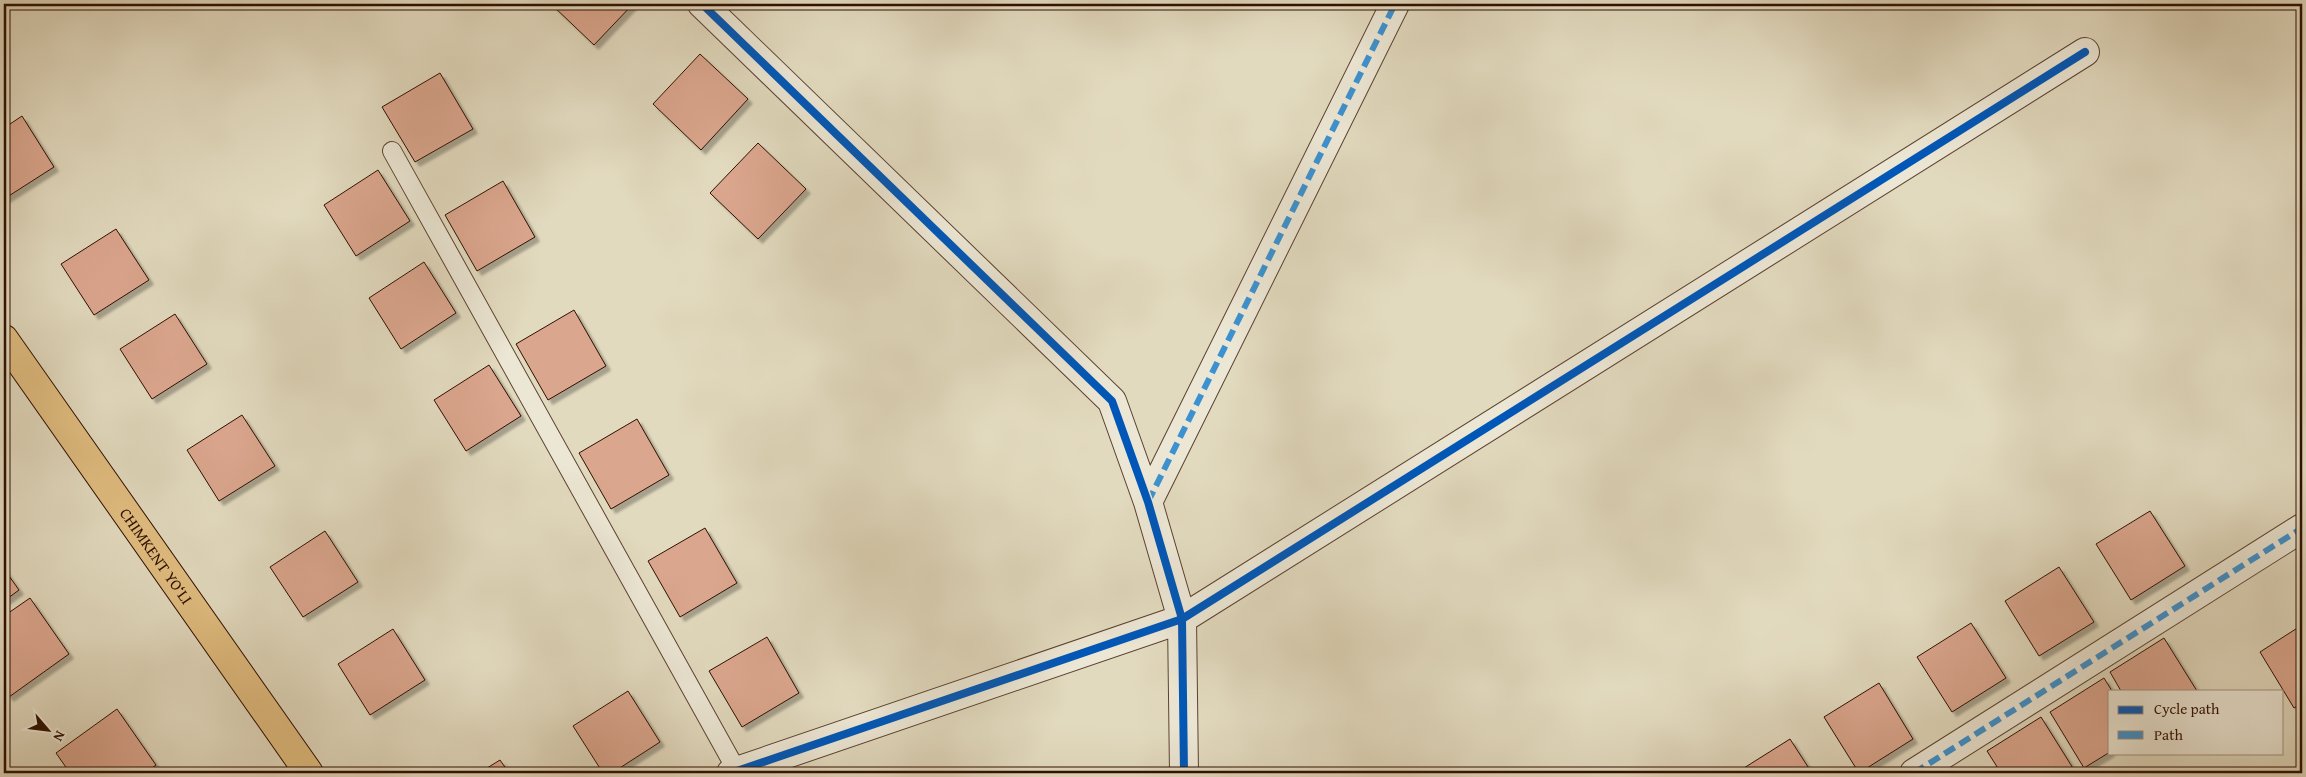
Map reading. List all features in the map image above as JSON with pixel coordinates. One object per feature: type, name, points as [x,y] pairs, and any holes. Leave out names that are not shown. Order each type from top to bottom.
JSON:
[{"type":"highway","name":"CHIMKENT YO‘LI","points":[[4,339],[309,773]]},
{"type":"street","points":[[702,4],[1112,401],[1148,502],[1182,619],[1184,773]]},
{"type":"street","points":[[1148,502],[1395,4]]},
{"type":"street","points":[[734,772],[1182,619],[2085,52]]},
{"type":"street","points":[[1914,773],[2302,528]]},
{"type":"lane","points":[[392,151],[734,772]]},
{"type":"building","points":[[551,4],[633,4],[594,45]]},
{"type":"building","points":[[700,54],[748,99],[701,150],[653,104]]},
{"type":"building","points":[[440,73],[473,129],[415,162],[382,107]]},
{"type":"building","points":[[22,116],[54,167],[4,199],[4,128]]},
{"type":"building","points":[[758,143],[806,189],[758,239],[710,193]]},
{"type":"building","points":[[378,170],[410,221],[356,256],[324,205]]},
{"type":"building","points":[[503,181],[535,237],[477,271],[445,215]]},
{"type":"building","points":[[116,229],[149,280],[94,315],[61,264]]},
{"type":"building","points":[[424,262],[456,313],[401,349],[369,298]]},
{"type":"building","points":[[574,310],[606,366],[548,400],[516,344]]},
{"type":"building","points":[[175,314],[207,364],[152,399],[120,349]]},
{"type":"building","points":[[489,365],[521,416],[466,451],[434,400]]},
{"type":"building","points":[[242,415],[275,466],[219,501],[187,450]]},
{"type":"building","points":[[637,419],[669,475],[611,509],[579,453]]},
{"type":"building","points":[[2150,511],[2185,566],[2131,600],[2096,544]]},
{"type":"building","points":[[705,528],[737,583],[680,617],[648,561]]},
{"type":"building","points":[[325,531],[358,582],[303,617],[270,567]]},
{"type":"building","points":[[2059,567],[2094,622],[2039,656],[2005,601]]},
{"type":"building","points":[[4,569],[19,590],[4,601]]},
{"type":"building","points":[[30,598],[69,654],[9,697],[4,690],[4,616]]},
{"type":"building","points":[[1971,623],[2006,678],[1952,712],[1917,657]]},
{"type":"building","points":[[2302,625],[2302,703],[2294,708],[2260,652]]},
{"type":"building","points":[[393,629],[425,680],[370,715],[338,664]]},
{"type":"building","points":[[767,637],[799,693],[742,727],[709,671]]},
{"type":"building","points":[[2164,638],[2196,690],[2120,690],[2110,672]]},
{"type":"building","points":[[2104,678],[2111,690],[2108,690],[2108,753],[2084,768],[2050,712]]},
{"type":"building","points":[[1879,683],[1913,739],[1859,773],[1824,717]]},
{"type":"building","points":[[628,691],[660,742],[612,773],[603,773],[573,726]]},
{"type":"building","points":[[117,709],[156,765],[145,773],[70,773],[56,753]]},
{"type":"building","points":[[2041,717],[2076,773],[2001,773],[1987,751]]},
{"type":"building","points":[[1790,739],[1812,773],[1736,773]]},
{"type":"building","points":[[500,760],[509,773],[479,773]]},
{"type":"marked path","points":[[1148,502],[1395,4]]},
{"type":"marked path","points":[[1914,773],[2302,528]]},
{"type":"cycle path","points":[[702,4],[1112,401],[1148,502],[1182,619],[1184,773]]},
{"type":"cycle path","points":[[731,773],[1182,619],[2085,52]]}]
